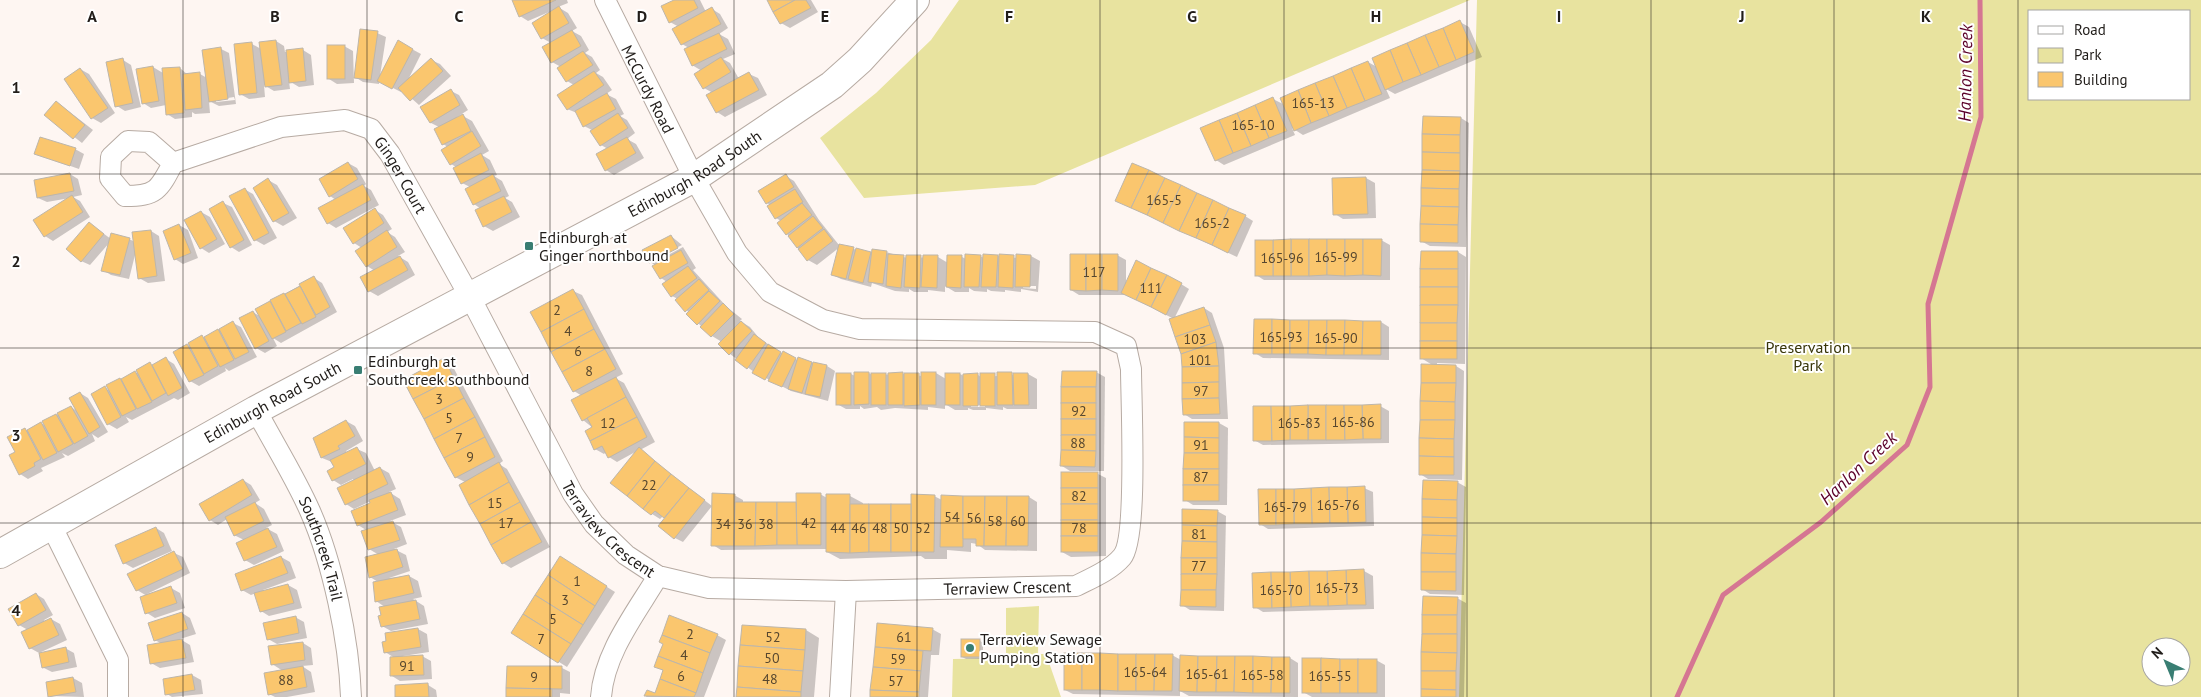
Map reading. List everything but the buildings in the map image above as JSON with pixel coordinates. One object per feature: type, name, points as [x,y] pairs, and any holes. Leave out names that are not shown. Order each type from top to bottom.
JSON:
[{"type":"main road","name":"Edinburgh Road South","points":[[0,554],[256,410],[694,178],[832,85],[860,60],[915,0]]},
{"type":"street","name":"McCurdy Road","points":[[605,0],[694,178]]},
{"type":"street","name":"Ginger Court","points":[[173,163],[281,127],[345,120],[371,129],[390,154],[470,297]]},
{"type":"street","name":"Terraview Crescent","points":[[470,297],[573,494],[594,524],[626,555],[658,576],[709,588],[846,591],[1076,586],[1102,573],[1123,556],[1131,525],[1131,369],[1126,346],[1096,332],[860,329],[823,320],[770,292],[737,253],[694,178]]},
{"type":"street","name":"Southcreek Trail","points":[[256,410],[310,511],[326,554],[350,657],[351,697]]},
{"type":"street","points":[[51,525],[118,660],[118,697]]},
{"type":"street","points":[[601,697],[602,679],[619,641],[658,576]]},
{"type":"street","points":[[840,697],[846,591]]},
{"type":"green space","points":[[959,0],[1470,0],[1035,185],[864,198],[820,138],[876,93],[931,40]]},
{"type":"green space","name":"Preservation Park","points":[[1477,0],[2201,0],[2201,697],[1459,697]]},
{"type":"green space","points":[[1039,606],[1038,654],[1046,654],[1061,697],[952,697],[953,659],[1006,658],[1006,608]]},
{"type":"waterway","name":"Hanlon Creek","points":[[1677,697],[1723,595],[1821,522],[1907,445],[1930,387],[1928,304],[1981,117],[1980,0]]},
{"type":"place","name":"Edinburgh at Ginger northbound","points":[[529,246]]},
{"type":"place","name":"Edinburgh at Southcreek southbound","points":[[358,370]]},
{"type":"place","name":"Terraview Sewage Pumping Station","points":[[970,648]]}]
